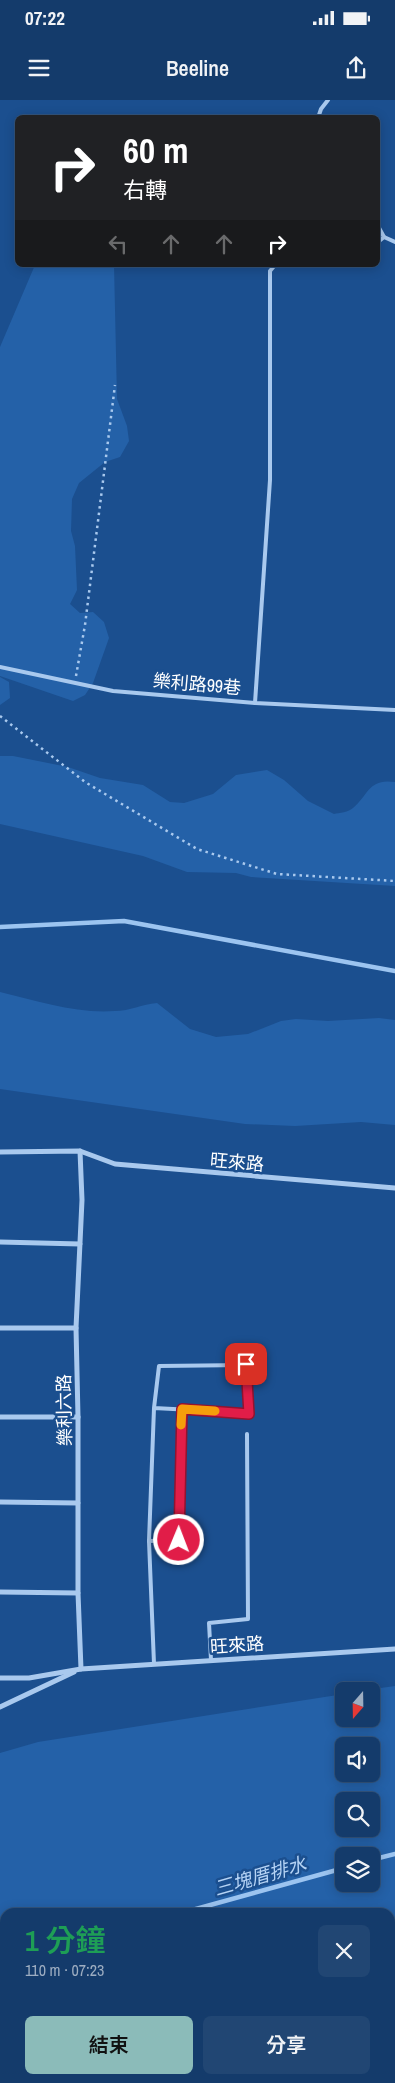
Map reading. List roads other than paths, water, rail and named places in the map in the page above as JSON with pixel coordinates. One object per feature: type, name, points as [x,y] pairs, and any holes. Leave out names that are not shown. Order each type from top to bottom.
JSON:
[{"type":"street","points":[[0,1152],[80,1151]]},
{"type":"street","name":"旺來路","points":[[80,1151],[115,1164],[395,1188]]},
{"type":"street","name":"樂利六路","points":[[80,1151],[82,1200],[76,1328],[78,1593],[81,1669]]},
{"type":"street","points":[[0,1242],[80,1244]]},
{"type":"street","points":[[0,1328],[76,1328]]},
{"type":"street","points":[[0,1417],[78,1417]]},
{"type":"street","points":[[0,1502],[78,1503]]},
{"type":"street","points":[[0,1592],[78,1593]]},
{"type":"street","name":"旺來路","points":[[0,1678],[28,1678],[81,1669],[395,1649]]},
{"type":"street","points":[[0,1707],[81,1669]]},
{"type":"lane","points":[[319,115],[328,100]]},
{"type":"lane","points":[[380,230],[384,237],[395,242]]},
{"type":"lane","points":[[380,240],[384,237]]},
{"type":"lane","points":[[255,703],[270,480],[270,271],[273,267]]},
{"type":"lane","name":"樂利路99巷","points":[[0,667],[113,691],[255,703],[395,710]]},
{"type":"lane","points":[[154,1408],[249,1414],[246,1364],[160,1366],[154,1408],[149,1541],[154,1664]]},
{"type":"lane","points":[[149,1541],[179,1540],[182,1409]]},
{"type":"lane","points":[[211,1660],[209,1623],[248,1619],[247,1434]]},
{"type":"waterway","points":[[0,927],[124,921],[395,971]]},
{"type":"waterway","name":"三塊厝排水","points":[[380,1858],[395,1854]]},
{"type":"waterway","name":"三塊厝排水","points":[[199,1908],[335,1870]]}]
